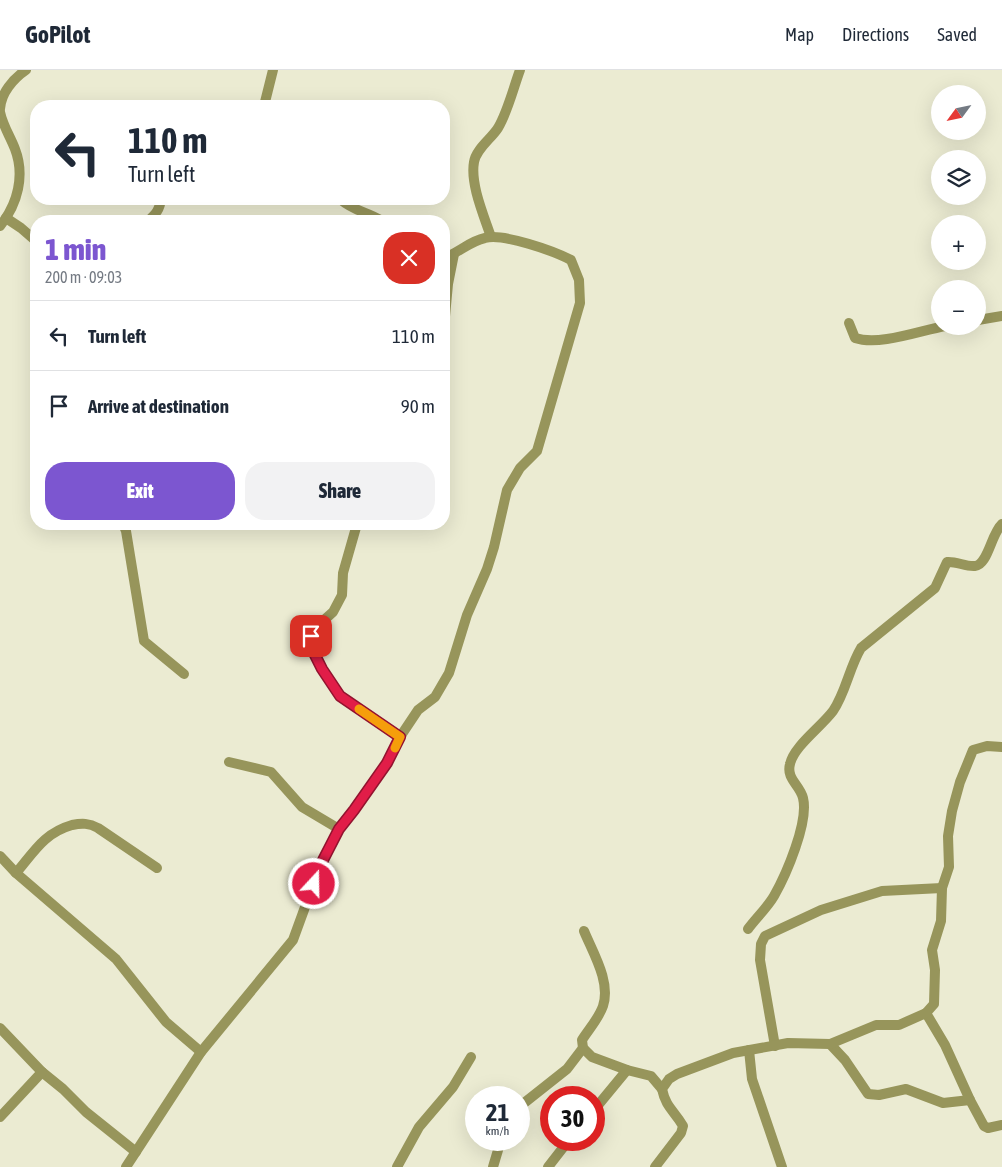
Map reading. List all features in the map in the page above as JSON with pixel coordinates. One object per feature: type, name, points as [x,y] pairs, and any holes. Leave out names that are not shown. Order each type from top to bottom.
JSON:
[{"type":"street","points":[[26,70],[4,92],[0,100],[0,111],[3,125],[19,163],[20,177],[16,196],[3,222],[21,228],[30,235]]},
{"type":"street","points":[[266,100],[273,70]]},
{"type":"street","points":[[491,237],[481,207],[473,172],[474,160],[498,127],[520,70]]},
{"type":"street","points":[[348,205],[371,215]]},
{"type":"street","points":[[126,1167],[201,1052],[293,940],[320,866],[339,829],[387,763],[400,737],[418,710],[435,697],[449,673],[467,616],[488,569],[507,490],[520,468],[537,451],[580,303],[579,280],[571,260],[552,250],[527,243],[491,237],[483,238],[465,246],[450,256]]},
{"type":"street","points":[[450,274],[454,254]]},
{"type":"street","points":[[986,319],[1002,316]]},
{"type":"street","points":[[849,323],[854,338],[862,340],[886,339],[931,329]]},
{"type":"street","points":[[748,929],[773,898],[792,858],[799,837],[803,799],[791,779],[789,771],[792,756],[821,727],[840,701],[855,658],[861,648],[935,588],[947,562],[973,566],[980,565],[986,558],[992,538],[1002,524]]},
{"type":"street","points":[[126,530],[144,641],[184,674]]},
{"type":"street","points":[[355,530],[343,573],[342,595],[333,612],[323,620],[311,636],[312,649],[322,669],[340,696],[400,737]]},
{"type":"street","points":[[662,1089],[669,1079],[677,1074],[733,1053],[788,1043],[830,1044],[876,1025],[899,1025],[926,1013],[934,1004],[935,970],[932,950],[941,921],[942,888],[949,867],[948,836],[952,811],[960,782],[973,750],[987,746],[1002,747]]},
{"type":"street","points":[[229,762],[271,772],[302,807],[339,829]]},
{"type":"street","points":[[16,873],[50,834],[58,829],[79,823],[91,824],[98,828],[157,868]]},
{"type":"street","points":[[0,856],[16,873],[116,959],[166,1022],[201,1052]]},
{"type":"street","points":[[775,1046],[760,960],[761,944],[765,936],[821,910],[882,891],[942,888]]},
{"type":"street","points":[[584,930],[606,988],[600,1013],[582,1040],[583,1048],[592,1057],[626,1070],[650,1076],[662,1089],[670,1110],[683,1126],[682,1133],[655,1167]]},
{"type":"street","points":[[926,1013],[945,1045],[984,1126],[988,1128],[1002,1125]]},
{"type":"street","points":[[0,1028],[42,1072],[92,1118],[136,1152]]},
{"type":"street","points":[[830,1044],[845,1060],[868,1094],[879,1095],[906,1090],[943,1103],[970,1100]]},
{"type":"street","points":[[530,1098],[566,1069],[583,1048]]},
{"type":"street","points":[[749,1050],[752,1079],[782,1167]]},
{"type":"street","points":[[397,1167],[419,1127],[453,1087],[471,1057]]},
{"type":"street","points":[[605,1096],[626,1070]]},
{"type":"street","points":[[0,1117],[42,1072]]},
{"type":"street","points":[[493,1167],[497,1151]]},
{"type":"street","points":[[548,1167],[560,1151]]},
{"type":"slow traffic","points":[[359,709],[400,737],[395,748]]},
{"type":"route","points":[[311,636],[312,649],[322,669],[340,696],[400,737],[387,763],[339,829],[320,866],[314,884]]}]
